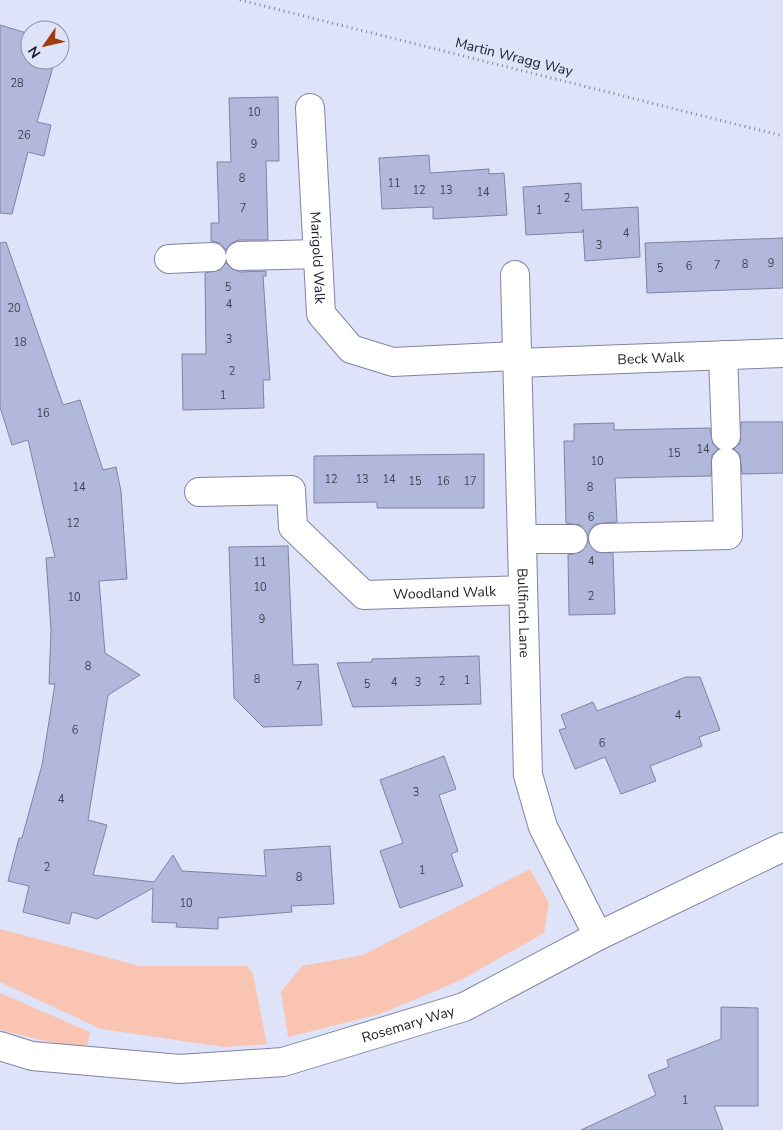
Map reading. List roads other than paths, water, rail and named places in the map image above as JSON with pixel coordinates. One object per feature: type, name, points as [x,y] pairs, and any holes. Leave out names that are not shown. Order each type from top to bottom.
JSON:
[{"type":"street","name":"Marigold Walk","points":[[310,108],[322,314],[352,350],[393,362],[517,360]]},
{"type":"street","points":[[240,256],[318,254]]},
{"type":"street","points":[[169,258],[212,257]]},
{"type":"street","name":"Bullfinch Lane","points":[[515,275],[528,775],[543,827],[598,936]]},
{"type":"street","name":"Beck Walk","points":[[517,360],[783,353]]},
{"type":"street","points":[[603,538],[728,535],[723,355]]},
{"type":"street","name":"Woodland Walk","points":[[199,492],[292,490],[293,527],[364,594],[523,590]]},
{"type":"street","points":[[522,539],[573,539]]},
{"type":"street","name":"Rosemary Way","points":[[0,1046],[32,1056],[180,1069],[283,1062],[464,1007],[598,936],[783,847]]}]
